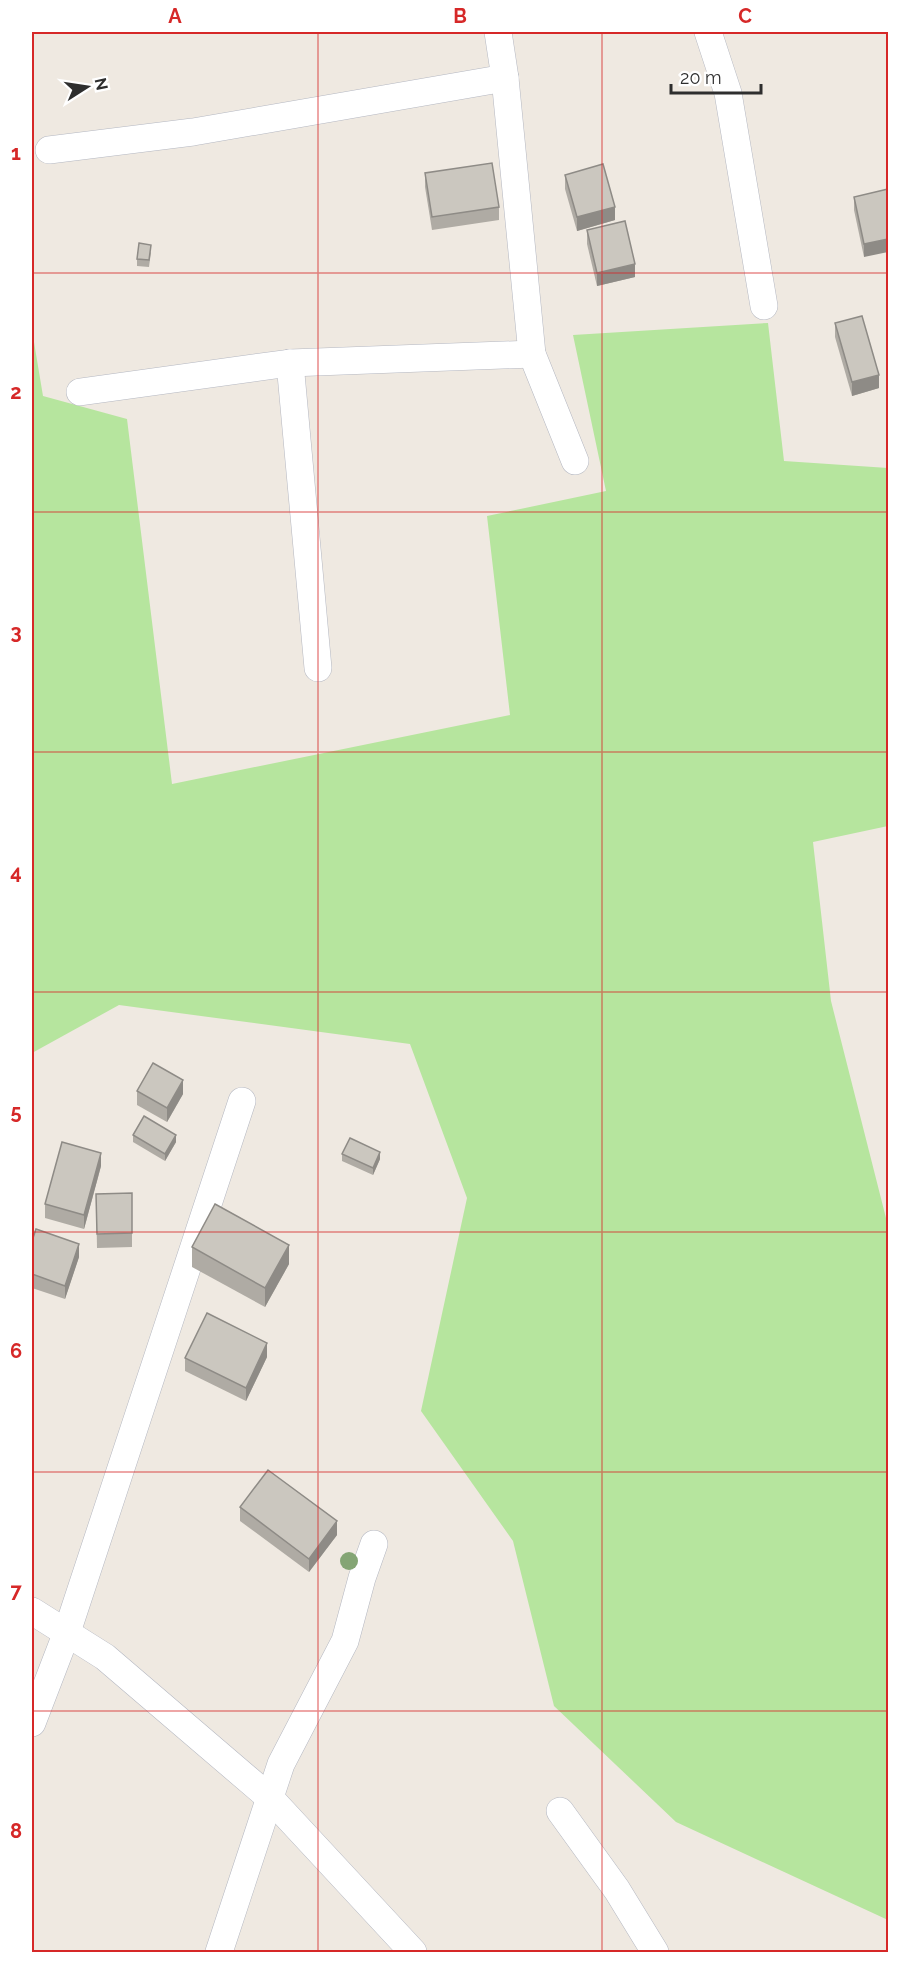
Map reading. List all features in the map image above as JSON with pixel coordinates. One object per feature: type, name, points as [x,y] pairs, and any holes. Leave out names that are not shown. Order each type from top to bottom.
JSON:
[{"type":"street","points":[[498,32],[505,78],[532,354],[576,461]]},
{"type":"street","points":[[708,32],[728,93],[764,306]]},
{"type":"street","points":[[49,150],[193,132],[505,78]]},
{"type":"street","points":[[80,392],[290,363],[532,354]]},
{"type":"street","points":[[290,363],[318,668]]},
{"type":"street","points":[[32,1723],[67,1632],[242,1101]]},
{"type":"street","points":[[219,1953],[281,1764],[345,1641],[374,1544]]},
{"type":"street","points":[[32,1611],[105,1657],[271,1799],[413,1953]]},
{"type":"street","points":[[560,1811],[617,1890],[656,1953]]},
{"type":"green space","points":[[768,323],[784,461],[888,468],[888,826],[813,842],[831,1001],[888,1226],[888,1920],[676,1822],[554,1706],[513,1541],[421,1411],[467,1198],[410,1044],[119,1005],[32,1053],[32,330],[43,396],[127,419],[172,784],[510,715],[487,516],[606,491],[573,335]]},
{"type":"building","points":[[492,163],[499,207],[432,217],[425,173]]},
{"type":"building","points":[[603,164],[615,207],[577,217],[565,175]]},
{"type":"building","points":[[888,189],[888,239],[864,244],[854,197]]},
{"type":"building","points":[[625,221],[635,264],[597,273],[587,230]]},
{"type":"building","points":[[139,243],[151,245],[149,260],[137,259]]},
{"type":"building","points":[[862,316],[879,375],[852,382],[835,323]]},
{"type":"building","points":[[153,1063],[183,1080],[167,1108],[137,1091]]},
{"type":"building","points":[[144,1116],[176,1135],[165,1154],[133,1135]]},
{"type":"building","points":[[350,1138],[380,1152],[373,1168],[342,1154]]},
{"type":"building","points":[[62,1142],[101,1153],[84,1215],[45,1204]]},
{"type":"building","points":[[132,1193],[132,1233],[97,1234],[96,1194]]},
{"type":"building","points":[[215,1204],[289,1245],[265,1288],[192,1247]]},
{"type":"building","points":[[36,1229],[79,1244],[65,1286],[32,1274],[32,1241]]},
{"type":"building","points":[[207,1313],[267,1343],[246,1388],[185,1358]]},
{"type":"building","points":[[268,1470],[337,1521],[309,1559],[240,1507]]}]
